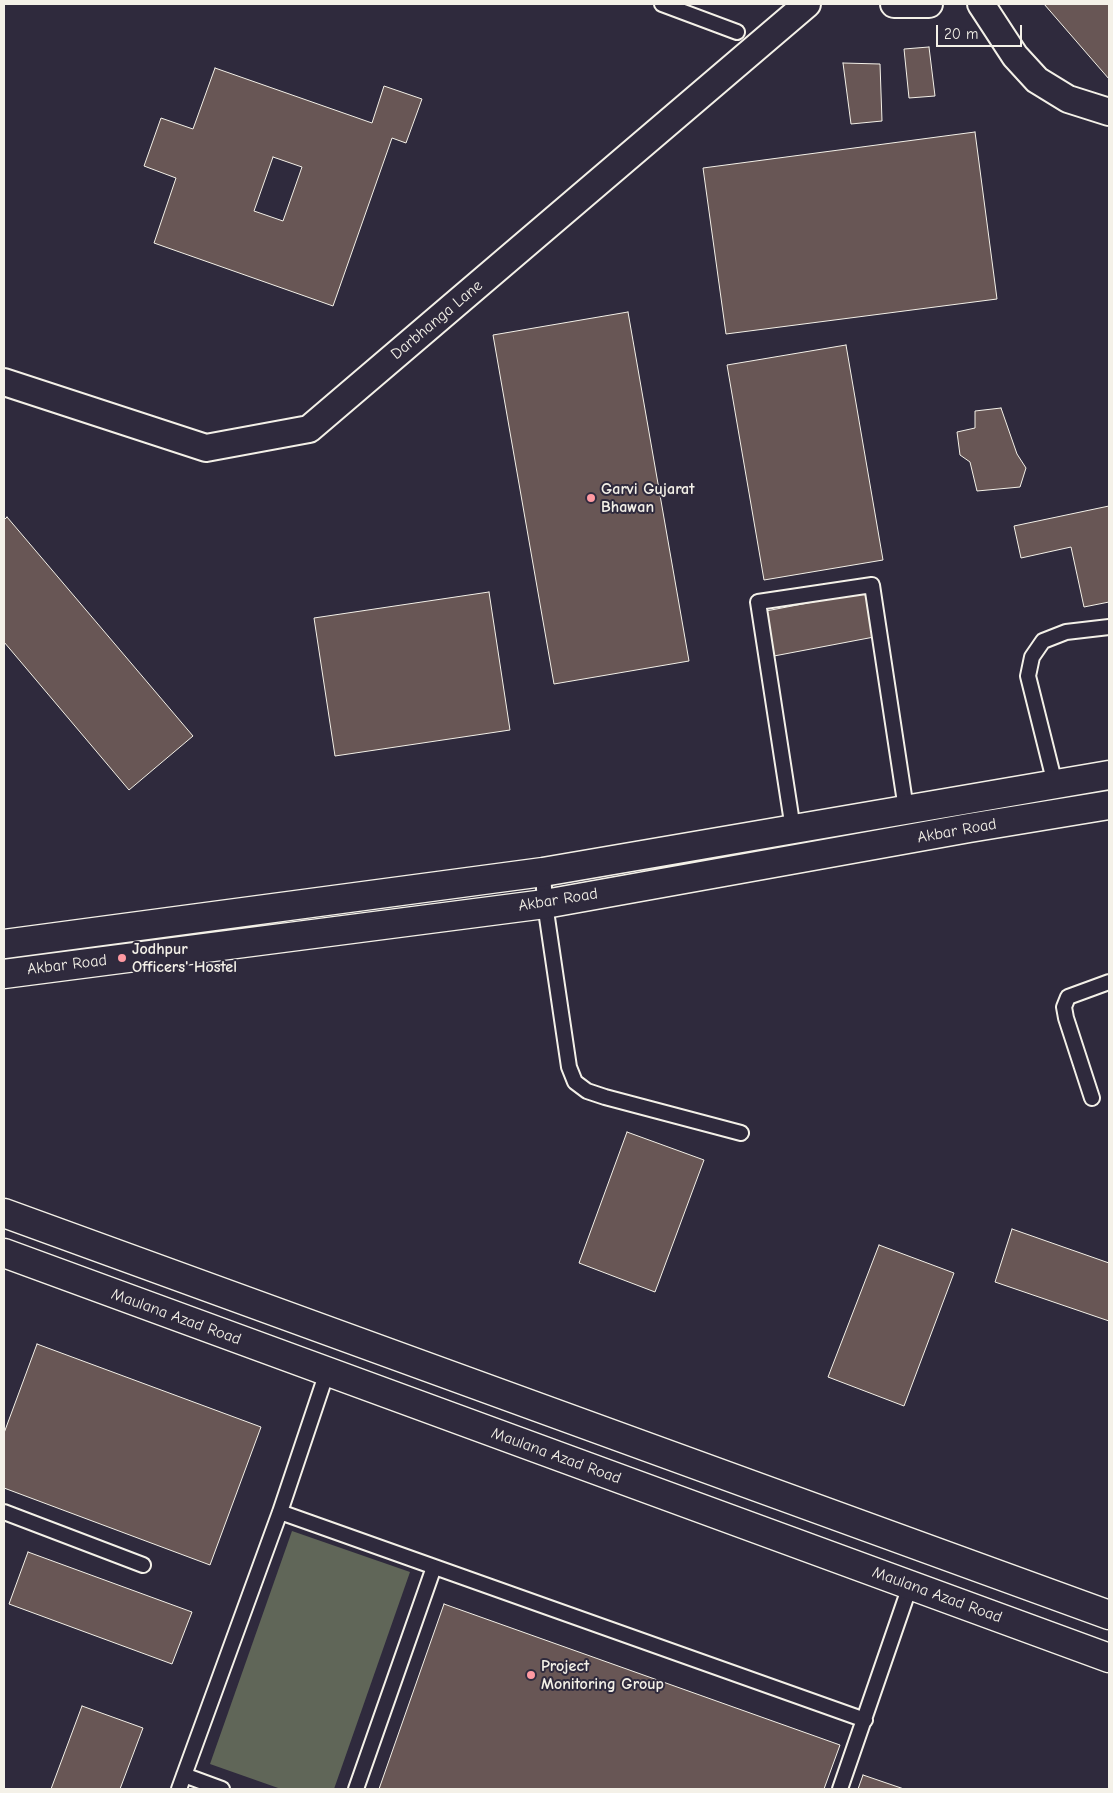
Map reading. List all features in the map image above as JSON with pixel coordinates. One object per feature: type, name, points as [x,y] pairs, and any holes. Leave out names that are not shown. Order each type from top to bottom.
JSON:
[{"type":"main road","name":"Akbar Road","points":[[4,944],[543,872],[1109,775]]},
{"type":"main road","name":"Akbar Road","points":[[4,974],[462,913],[545,904],[1109,805]]},
{"type":"main road","points":[[4,1213],[1109,1616]]},
{"type":"main road","name":"Maulana Azad Road","points":[[4,1253],[1109,1658]]},
{"type":"street","name":"Darbhanga Lane","points":[[4,382],[206,448],[309,429],[807,4]]},
{"type":"street","points":[[894,4],[929,4]]},
{"type":"street","points":[[981,4],[1015,56],[1037,80],[1068,99],[1109,112]]},
{"type":"lane","points":[[662,4],[737,32]]},
{"type":"lane","points":[[793,829],[758,602],[872,585],[906,809]]},
{"type":"lane","points":[[1056,784],[1028,676],[1032,657],[1043,641],[1066,632],[1109,627]]},
{"type":"lane","points":[[543,872],[545,904],[569,1068],[575,1082],[587,1091],[605,1097],[741,1132]]},
{"type":"lane","points":[[1092,1098],[1064,1007],[1068,998],[1109,982]]},
{"type":"lane","points":[[179,1789],[280,1512],[327,1372]]},
{"type":"lane","points":[[4,1512],[143,1565]]},
{"type":"lane","points":[[280,1512],[865,1720]]},
{"type":"lane","points":[[356,1789],[434,1567]]},
{"type":"lane","points":[[840,1789],[910,1586]]},
{"type":"lane","points":[[184,1775],[222,1789]]},
{"type":"green space","points":[[292,1531],[410,1572],[334,1789],[281,1789],[210,1764]]},
{"type":"building","points":[[1044,4],[1109,4],[1109,79]]},
{"type":"building","points":[[929,47],[935,96],[909,98],[904,49]]},
{"type":"building","points":[[843,63],[880,64],[882,121],[851,124]]},
{"type":"building","points":[[215,68],[372,123],[384,86],[422,99],[406,143],[392,138],[333,306],[154,243],[176,178],[144,166],[161,118],[193,129]],"holes":[[[273,157],[302,167],[283,221],[254,211]]]},
{"type":"building","points":[[975,132],[997,299],[726,334],[703,168]]},
{"type":"building","name":"Garvi Gujarat Bhawan","points":[[628,312],[689,661],[554,684],[493,335]]},
{"type":"building","points":[[846,345],[883,560],[764,580],[727,365]]},
{"type":"building","points":[[1001,408],[1017,454],[1026,468],[1020,487],[977,491],[970,462],[960,455],[957,432],[975,428],[975,411]]},
{"type":"building","points":[[1109,506],[1109,602],[1084,607],[1071,547],[1021,558],[1014,526]]},
{"type":"building","points":[[7,517],[193,736],[129,790],[4,642],[4,520]]},
{"type":"building","points":[[489,592],[510,730],[335,756],[314,618]]},
{"type":"building","points":[[865,592],[874,637],[774,656],[766,611]]},
{"type":"building","points":[[627,1132],[704,1160],[655,1292],[579,1263]]},
{"type":"building","points":[[1012,1229],[1109,1263],[1109,1321],[995,1282]]},
{"type":"building","points":[[879,1245],[954,1273],[904,1406],[828,1377]]},
{"type":"building","points":[[37,1344],[261,1427],[210,1565],[4,1488],[4,1433]]},
{"type":"building","points":[[28,1552],[192,1612],[172,1664],[9,1604]]},
{"type":"building","name":"Project Monitoring Group","points":[[444,1604],[840,1745],[824,1789],[379,1789]]},
{"type":"building","points":[[82,1706],[143,1728],[120,1789],[51,1789]]},
{"type":"building","points":[[863,1775],[904,1789],[858,1789]]},
{"type":"place","name":"Garvi Gujarat Bhawan","points":[[591,498]]},
{"type":"place","name":"Jodhpur Officers' Hostel","points":[[122,958]]},
{"type":"place","name":"Project Monitoring Group","points":[[531,1675]]}]
